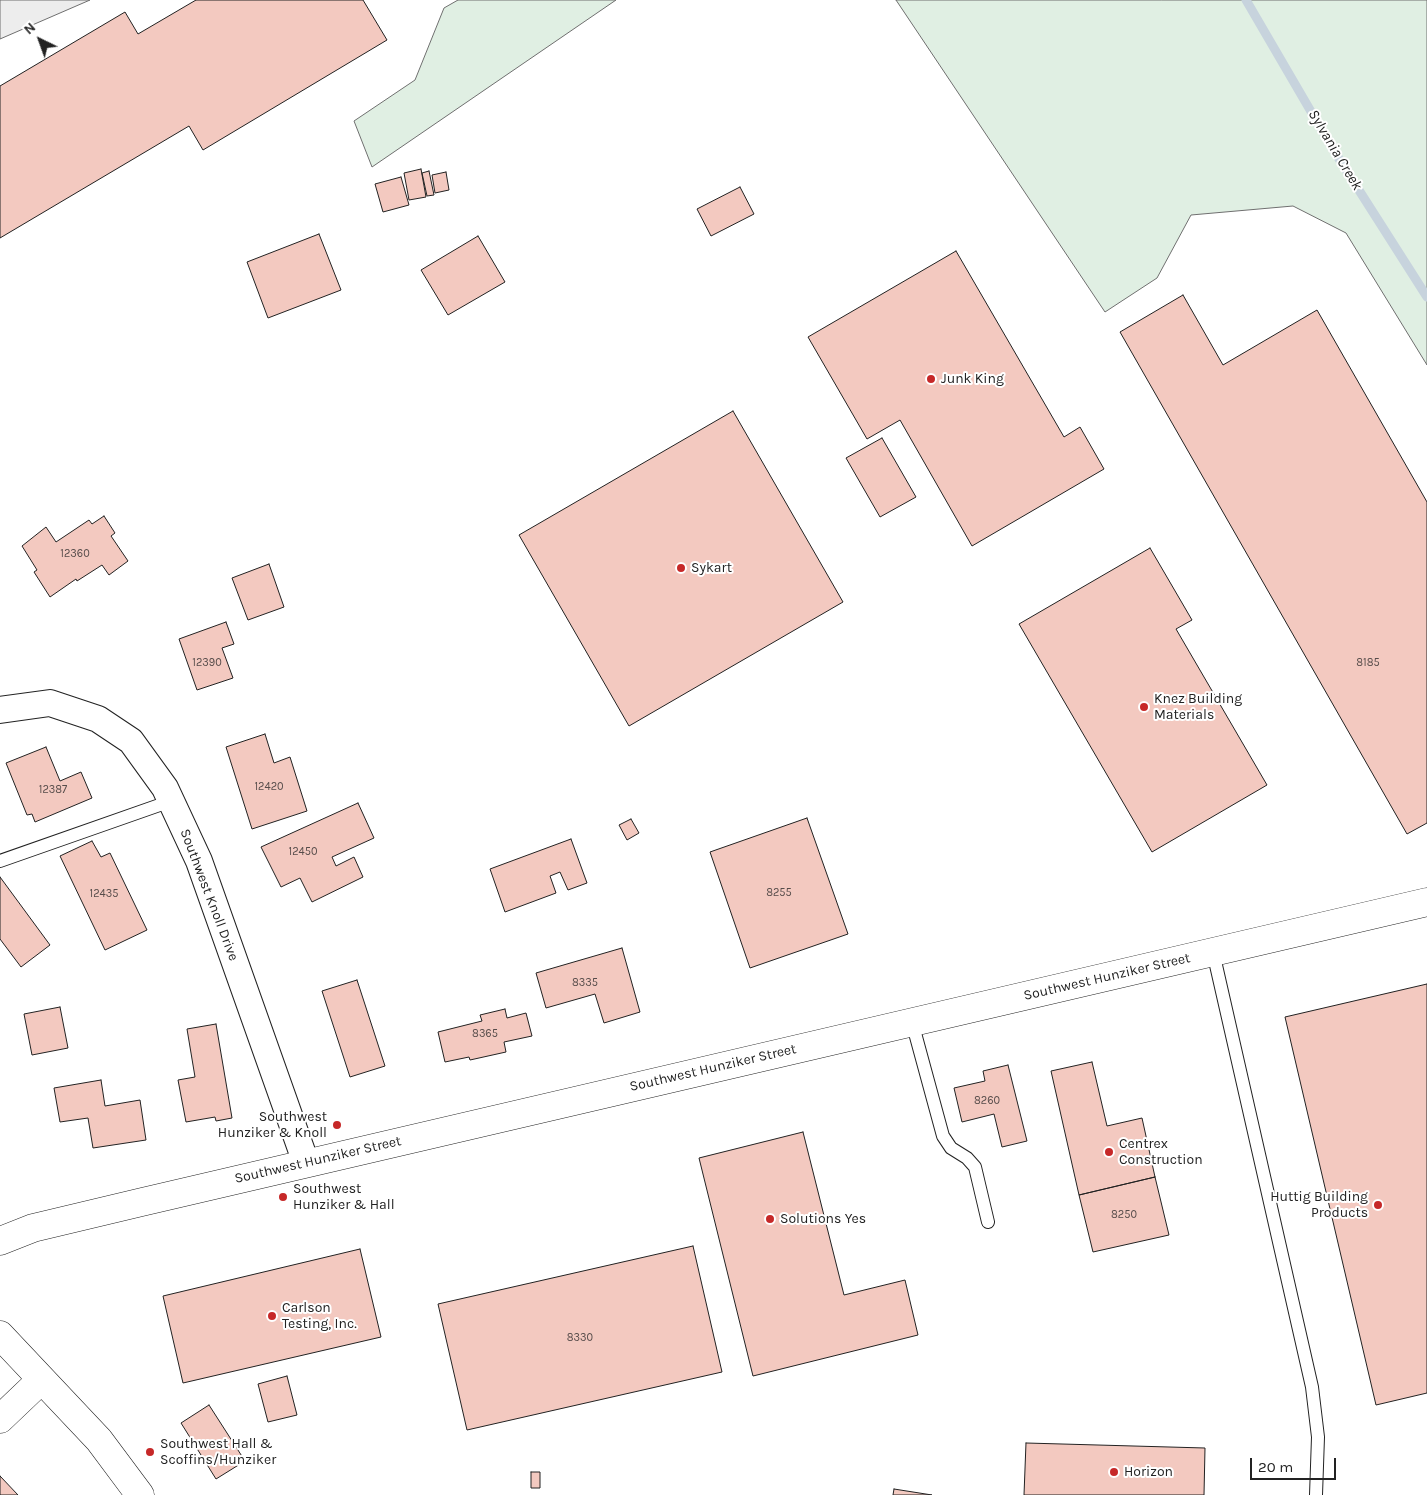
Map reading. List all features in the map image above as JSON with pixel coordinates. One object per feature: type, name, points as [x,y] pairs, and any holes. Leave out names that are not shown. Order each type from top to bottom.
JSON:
[{"type":"street","name":"Southwest Knoll Drive","points":[[0,710],[50,703],[98,719],[131,741],[165,788],[199,861],[306,1163]]},
{"type":"street","name":"Southwest Hunziker Street","points":[[0,1240],[33,1228],[306,1163],[1427,902]]},
{"type":"street","points":[[0,1335],[99,1440],[140,1495]]},
{"type":"street","points":[[0,1419],[41,1380]]},
{"type":"lane","points":[[0,861],[171,801]]},
{"type":"lane","points":[[1213,952],[1312,1387],[1318,1436],[1316,1495]]},
{"type":"lane","points":[[912,1022],[942,1136],[952,1148],[975,1167],[988,1222]]},
{"type":"green space","points":[[458,0],[616,0],[372,167],[354,121],[415,80],[444,8]]},
{"type":"green space","points":[[896,0],[1427,0],[1427,365],[1346,233],[1293,206],[1191,215],[1157,278],[1105,312]]},
{"type":"shaded area","points":[[0,0],[90,0],[0,39]]},
{"type":"building","points":[[196,0],[363,0],[387,40],[203,150],[189,126],[0,238],[0,86],[125,12],[138,34]]},
{"type":"building","points":[[421,169],[426,197],[409,200],[404,173]]},
{"type":"building","points":[[429,171],[434,195],[427,196],[422,173]]},
{"type":"building","points":[[446,172],[449,190],[435,193],[432,175]]},
{"type":"building","points":[[401,177],[409,205],[383,212],[375,184]]},
{"type":"building","points":[[740,187],[754,214],[711,236],[697,209]]},
{"type":"building","points":[[319,234],[341,290],[268,318],[247,262]]},
{"type":"building","points":[[478,236],[505,282],[448,315],[421,270]]},
{"type":"building","name":"Junk King","points":[[956,251],[1064,437],[1080,427],[1104,469],[972,546],[900,420],[867,439],[808,337]]},
{"type":"building","points":[[1183,295],[1223,365],[1317,310],[1427,502],[1427,823],[1407,834],[1120,332]]},
{"type":"building","name":"Sykart","points":[[733,411],[843,602],[629,726],[519,535]]},
{"type":"building","points":[[882,438],[916,497],[880,517],[846,458]]},
{"type":"building","points":[[104,516],[115,533],[111,536],[128,561],[109,575],[102,565],[77,581],[76,579],[50,597],[34,572],[37,570],[22,546],[46,527],[56,542],[89,520],[92,524]]},
{"type":"building","name":"Knez Building Materials","points":[[1150,548],[1192,620],[1176,629],[1267,785],[1152,852],[1019,624]]},
{"type":"building","points":[[269,564],[284,607],[248,620],[232,578]]},
{"type":"building","points":[[226,622],[234,644],[222,648],[233,678],[197,690],[179,639]]},
{"type":"building","points":[[265,734],[274,763],[290,757],[307,811],[252,829],[226,747]]},
{"type":"building","points":[[46,747],[60,781],[81,772],[92,798],[35,822],[32,814],[27,815],[6,763]]},
{"type":"building","points":[[358,803],[374,838],[332,857],[336,866],[354,857],[363,877],[312,902],[300,878],[281,887],[261,847]]},
{"type":"building","points":[[807,818],[848,934],[750,968],[710,852]]},
{"type":"building","points":[[631,819],[639,833],[627,840],[619,825]]},
{"type":"building","points":[[571,839],[587,883],[568,890],[560,872],[550,876],[556,893],[505,912],[490,869]]},
{"type":"building","points":[[92,841],[101,857],[110,853],[147,930],[105,950],[60,856]]},
{"type":"building","points":[[0,877],[50,945],[21,967],[0,939]]},
{"type":"building","points":[[622,948],[640,1012],[604,1023],[595,994],[546,1008],[536,973]]},
{"type":"building","points":[[357,980],[385,1066],[350,1077],[322,991]]},
{"type":"building","name":"Huttig Building Products","points":[[1427,984],[1427,1393],[1376,1405],[1285,1017]]},
{"type":"building","points":[[60,1007],[68,1048],[32,1055],[24,1014]]},
{"type":"building","points":[[505,1009],[507,1018],[526,1013],[532,1036],[504,1042],[506,1052],[470,1060],[469,1057],[445,1062],[438,1032],[482,1021],[480,1015]]},
{"type":"building","points":[[216,1024],[232,1118],[216,1121],[215,1117],[186,1122],[178,1080],[195,1077],[187,1029]]},
{"type":"building","name":"Centrex Construction","points":[[1092,1062],[1107,1126],[1142,1118],[1155,1177],[1079,1195],[1051,1071]]},
{"type":"building","points":[[1008,1065],[1027,1141],[1002,1147],[994,1114],[962,1122],[954,1088],[985,1081],[983,1071]]},
{"type":"building","points":[[101,1080],[105,1106],[140,1100],[146,1140],[93,1148],[88,1118],[60,1122],[54,1088]]},
{"type":"building","name":"Solutions Yes","points":[[803,1132],[844,1295],[905,1280],[918,1335],[753,1376],[699,1158]]},
{"type":"building","points":[[1155,1177],[1169,1235],[1093,1252],[1079,1195]]},
{"type":"building","points":[[693,1246],[722,1372],[467,1430],[438,1304]]},
{"type":"building","name":"Carlson Testing, Inc.","points":[[360,1249],[381,1337],[183,1383],[163,1296]]},
{"type":"building","points":[[287,1376],[297,1415],[268,1422],[258,1384]]},
{"type":"building","points":[[209,1405],[245,1461],[216,1479],[181,1423]]},
{"type":"building","name":"Horizon","points":[[1026,1443],[1205,1448],[1204,1495],[1024,1495]]},
{"type":"building","points":[[531,1472],[540,1472],[540,1488],[531,1488]]},
{"type":"building","points":[[0,1476],[18,1495],[0,1495]]},
{"type":"building","points":[[894,1489],[932,1495],[893,1495]]},
{"type":"waterway","name":"Sylvania Creek","points":[[1246,0],[1334,151],[1427,297]]},
{"type":"place","name":"Junk King","points":[[931,379]]},
{"type":"place","name":"Sykart","points":[[681,568]]},
{"type":"place","name":"Knez Building Materials","points":[[1144,707]]},
{"type":"place","name":"Southwest Hunziker & Knoll","points":[[337,1125]]},
{"type":"place","name":"Centrex Construction","points":[[1109,1152]]},
{"type":"place","name":"Southwest Hunziker & Hall","points":[[283,1197]]},
{"type":"place","name":"Huttig Building Products","points":[[1378,1205]]},
{"type":"place","name":"Solutions Yes","points":[[770,1219]]},
{"type":"place","name":"Carlson Testing, Inc.","points":[[272,1316]]},
{"type":"place","name":"Southwest Hall & Scoffins/Hunziker","points":[[150,1452]]},
{"type":"place","name":"Horizon","points":[[1114,1472]]}]
